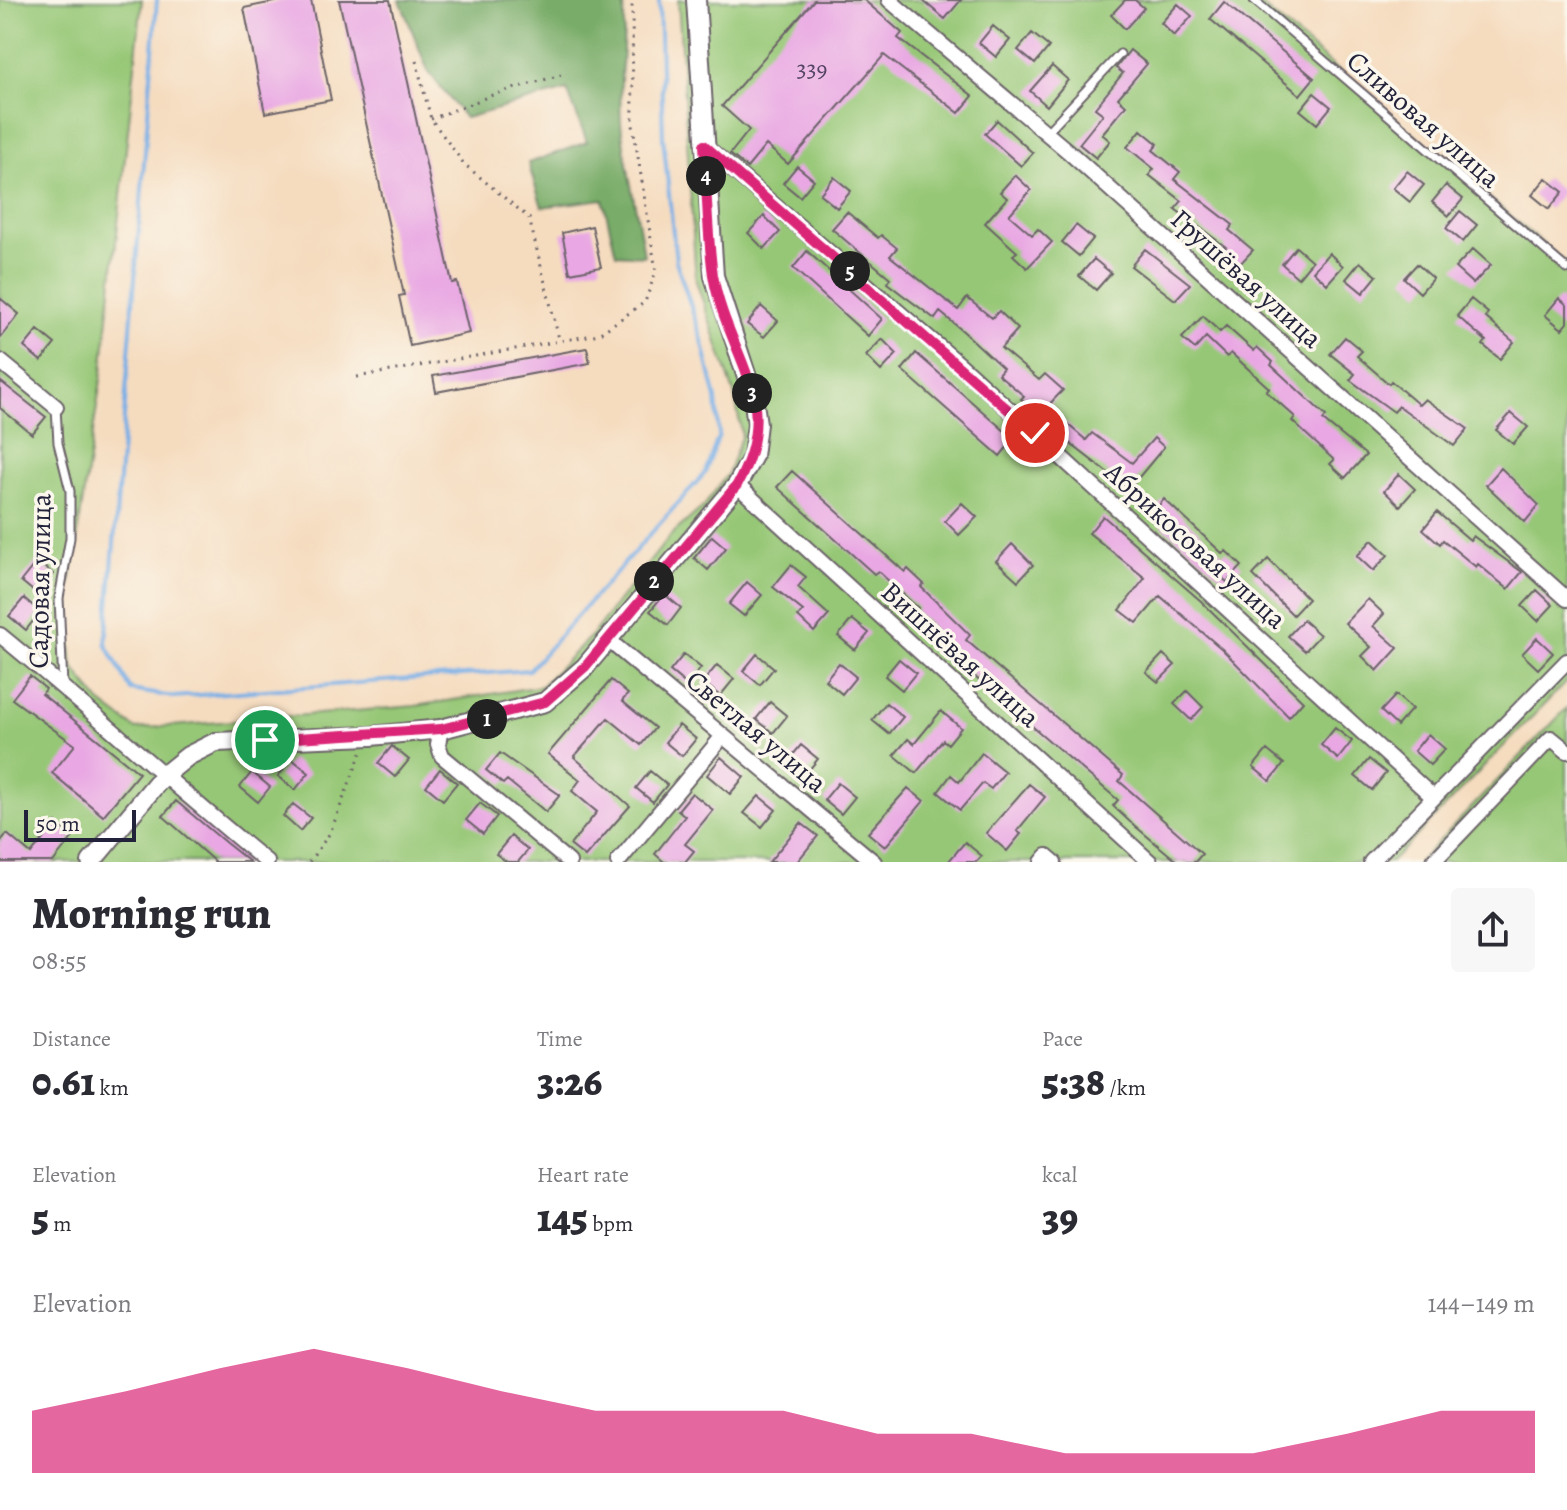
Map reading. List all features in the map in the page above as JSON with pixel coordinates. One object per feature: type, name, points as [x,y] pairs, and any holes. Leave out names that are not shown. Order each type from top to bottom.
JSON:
[{"type":"street","points":[[91,862],[162,777],[188,756],[216,742],[371,736],[441,729],[545,702],[585,667],[737,485],[753,456],[757,424],[753,396],[714,276],[696,0]]},
{"type":"street","name":"Грушёвая улица","points":[[889,0],[1046,133],[1567,599]]},
{"type":"street","name":"Абрикосовая улица","points":[[704,145],[958,363],[1433,797]]},
{"type":"street","name":"Садовая улица","points":[[0,361],[56,407]]},
{"type":"street","name":"Вишнёвая улица","points":[[737,485],[1150,862]]},
{"type":"street","points":[[0,635],[63,686],[162,777],[267,862]]},
{"type":"street","name":"Светлая улица","points":[[607,639],[874,862]]},
{"type":"street","points":[[1371,862],[1567,661]]},
{"type":"street","points":[[441,729],[438,744],[442,756],[569,862]]},
{"type":"street","points":[[618,862],[723,736]]},
{"type":"street","points":[[1433,862],[1551,738],[1567,751]]},
{"type":"street","points":[[1042,862],[1047,856],[1054,862]]},
{"type":"lane","name":"Сливовая улица","points":[[1254,0],[1567,269]]},
{"type":"lane","points":[[1046,133],[1120,54]]},
{"type":"lane","name":"Садовая улица","points":[[56,407],[58,443],[70,491],[70,538],[59,598],[63,686]]},
{"type":"path","points":[[357,377],[599,334],[645,302],[656,271],[633,125],[632,0]]},
{"type":"path","points":[[416,61],[431,119],[464,164],[529,218],[542,259],[559,339]]},
{"type":"path","points":[[431,119],[495,94],[561,75]]},
{"type":"path","points":[[309,862],[330,833],[359,756],[371,736]]},
{"type":"green space","points":[[0,0],[142,0],[102,373],[67,605],[73,667],[100,702],[136,729],[415,706],[541,686],[590,637],[670,536],[704,506],[728,473],[742,435],[734,393],[696,281],[678,0],[1255,0],[1567,264],[1567,681],[1391,862],[0,862]]},
{"type":"green space","points":[[400,0],[624,0],[621,122],[644,256],[616,254],[603,199],[542,207],[528,163],[587,142],[567,90],[465,118],[428,71]]},
{"type":"green space","points":[[1567,708],[1567,862],[1419,862]]},
{"type":"building","points":[[284,0],[311,0],[331,100],[265,113],[244,8]]},
{"type":"building","points":[[339,0],[390,0],[452,283],[457,282],[469,333],[410,346],[399,296],[404,295]]},
{"type":"building","points":[[814,0],[864,0],[902,33],[898,38],[973,96],[959,113],[884,55],[788,164],[766,145],[747,168],[730,154],[749,130],[722,106]]},
{"type":"building","points":[[922,0],[961,0],[945,19]]},
{"type":"building","points":[[1125,0],[1135,0],[1144,8],[1125,29],[1111,15]]},
{"type":"building","points":[[1224,2],[1314,78],[1300,95],[1210,19]]},
{"type":"building","points":[[1178,4],[1192,16],[1174,36],[1161,23]]},
{"type":"building","points":[[993,26],[1010,40],[996,57],[979,43]]},
{"type":"building","points":[[1032,33],[1049,47],[1035,64],[1018,50]]},
{"type":"building","points":[[1130,50],[1147,64],[1118,98],[1126,105],[1102,134],[1110,141],[1096,158],[1079,144],[1103,114],[1095,108],[1123,73],[1116,68]]},
{"type":"building","points":[[1052,66],[1068,80],[1047,106],[1030,91]]},
{"type":"building","points":[[1314,93],[1331,107],[1317,124],[1300,110]]},
{"type":"building","points":[[997,120],[1033,153],[1021,166],[985,134]]},
{"type":"building","points":[[1141,130],[1158,144],[1153,150],[1180,172],[1174,179],[1233,225],[1229,230],[1253,250],[1238,266],[1221,252],[1226,247],[1175,209],[1182,201],[1149,175],[1154,169],[1127,147]]},
{"type":"building","points":[[797,166],[814,180],[800,197],[783,183]]},
{"type":"building","points":[[1407,171],[1424,185],[1410,202],[1393,188]]},
{"type":"building","points":[[1015,175],[1031,190],[1009,215],[1032,235],[1038,229],[1052,242],[1027,268],[1013,255],[1017,252],[985,223],[1007,198],[1000,192]]},
{"type":"building","points":[[834,177],[851,191],[837,208],[820,194]]},
{"type":"building","points":[[1546,178],[1563,192],[1549,209],[1532,195]]},
{"type":"building","points":[[1446,185],[1463,199],[1449,216],[1432,202]]},
{"type":"building","points":[[1460,211],[1477,225],[1463,242],[1446,228]]},
{"type":"building","points":[[847,212],[878,238],[881,235],[897,248],[890,256],[958,310],[967,298],[992,318],[999,311],[1018,329],[1001,348],[1039,380],[1045,374],[1063,390],[1039,415],[1021,399],[1024,396],[998,374],[1003,368],[964,332],[940,312],[935,319],[887,283],[890,278],[832,229]]},
{"type":"building","points":[[764,216],[780,232],[764,249],[748,233]]},
{"type":"building","points":[[1076,225],[1093,239],[1079,256],[1062,242]]},
{"type":"building","points":[[592,226],[601,267],[570,273],[562,233]]},
{"type":"building","points":[[1296,247],[1312,261],[1298,278],[1282,264]]},
{"type":"building","points":[[1145,249],[1190,284],[1175,300],[1131,266]]},
{"type":"building","points":[[1473,249],[1491,265],[1473,284],[1455,268]]},
{"type":"building","points":[[807,251],[882,319],[868,336],[793,268]]},
{"type":"building","points":[[1329,253],[1343,266],[1327,284],[1313,271]]},
{"type":"building","points":[[1094,259],[1111,273],[1096,290],[1079,276]]},
{"type":"building","points":[[1360,262],[1377,276],[1363,293],[1346,279]]},
{"type":"building","points":[[1417,264],[1433,278],[1420,293],[1404,278]]},
{"type":"building","points":[[0,298],[19,314],[0,338]]},
{"type":"building","points":[[1559,298],[1567,305],[1567,323],[1562,329],[1545,315]]},
{"type":"building","points":[[1471,299],[1488,313],[1485,317],[1514,342],[1500,359],[1483,345],[1486,341],[1457,316]]},
{"type":"building","points":[[761,306],[778,321],[764,337],[747,324]]},
{"type":"building","points":[[1203,316],[1220,332],[1226,326],[1254,351],[1257,347],[1273,362],[1271,365],[1326,416],[1323,420],[1366,455],[1345,478],[1330,464],[1334,460],[1292,421],[1295,417],[1266,391],[1269,388],[1231,353],[1227,357],[1206,337],[1195,349],[1182,338]]},
{"type":"building","points":[[38,330],[55,344],[41,361],[24,347]]},
{"type":"building","points":[[1345,337],[1362,351],[1357,356],[1389,384],[1391,381],[1419,405],[1425,399],[1468,429],[1454,446],[1399,406],[1394,412],[1350,380],[1355,374],[1330,354]]},
{"type":"building","points":[[882,339],[897,354],[881,371],[866,356]]},
{"type":"building","points":[[587,348],[590,363],[436,392],[433,376]]},
{"type":"building","points":[[916,353],[1014,439],[1000,456],[902,370]]},
{"type":"building","points":[[0,381],[46,417],[32,434],[0,408]]},
{"type":"building","points":[[1511,413],[1528,427],[1513,444],[1496,430]]},
{"type":"building","points":[[1066,423],[1086,440],[1092,433],[1132,463],[1154,438],[1164,447],[1129,489],[1068,442],[1064,447],[1054,436]]},
{"type":"building","points":[[1501,468],[1539,505],[1525,522],[1486,485]]},
{"type":"building","points":[[792,471],[905,572],[908,569],[924,584],[921,587],[970,635],[966,640],[1123,775],[1119,781],[1202,854],[1195,862],[1178,862],[1129,821],[1113,806],[1118,800],[960,664],[964,659],[915,611],[918,608],[878,571],[874,574],[777,487]]},
{"type":"building","points":[[1399,474],[1415,489],[1400,506],[1384,491]]},
{"type":"building","points":[[1164,499],[1223,554],[1226,551],[1242,566],[1227,582],[1150,516]]},
{"type":"building","points":[[962,503],[977,517],[959,535],[945,521]]},
{"type":"building","points":[[1437,512],[1470,540],[1473,536],[1522,572],[1508,589],[1478,564],[1476,567],[1443,540],[1440,544],[1423,529]]},
{"type":"building","points":[[1103,516],[1201,601],[1303,701],[1289,717],[1222,649],[1160,596],[1137,623],[1120,610],[1145,578],[1089,533]]},
{"type":"building","points":[[712,536],[726,548],[708,570],[694,558]]},
{"type":"building","points":[[1372,540],[1388,555],[1373,571],[1357,556]]},
{"type":"building","points":[[1012,544],[1033,565],[1018,581],[996,561]]},
{"type":"building","points":[[1268,559],[1308,599],[1293,615],[1253,575]]},
{"type":"building","points":[[37,561],[53,574],[37,594],[21,581]]},
{"type":"building","points":[[791,565],[806,577],[798,587],[829,615],[814,632],[798,617],[803,611],[773,587]]},
{"type":"building","points":[[747,582],[762,595],[744,616],[729,604]]},
{"type":"building","points":[[1537,590],[1553,605],[1538,621],[1522,606]]},
{"type":"building","points":[[664,594],[681,608],[668,625],[650,611]]},
{"type":"building","points":[[24,598],[40,612],[26,630],[9,616]]},
{"type":"building","points":[[1368,599],[1384,614],[1373,626],[1398,648],[1377,671],[1362,656],[1371,647],[1345,623]]},
{"type":"building","points":[[852,619],[869,633],[855,650],[838,636]]},
{"type":"building","points":[[1303,620],[1320,635],[1305,651],[1288,636]]},
{"type":"building","points":[[1537,638],[1553,653],[1538,669],[1522,654]]},
{"type":"building","points":[[684,654],[701,668],[687,685],[670,671]]},
{"type":"building","points":[[757,654],[774,668],[760,685],[743,671]]},
{"type":"building","points":[[1163,654],[1175,665],[1158,682],[1146,672]]},
{"type":"building","points":[[899,659],[916,673],[902,690],[885,676]]},
{"type":"building","points":[[839,663],[856,677],[842,694],[825,680]]},
{"type":"building","points":[[717,665],[734,679],[720,696],[703,682]]},
{"type":"building","points":[[30,676],[46,689],[42,694],[139,773],[103,816],[52,773],[75,745],[12,699]]},
{"type":"building","points":[[611,680],[628,694],[622,701],[655,728],[641,745],[608,718],[574,757],[630,806],[585,857],[570,845],[597,812],[572,791],[580,780],[548,754]]},
{"type":"building","points":[[1187,691],[1203,707],[1191,720],[1174,704]]},
{"type":"building","points":[[1396,695],[1412,709],[1397,726],[1381,711]]},
{"type":"building","points":[[770,702],[787,716],[773,733],[756,719]]},
{"type":"building","points":[[886,703],[903,717],[889,734],[872,720]]},
{"type":"building","points":[[941,711],[961,728],[948,744],[943,740],[916,773],[894,755],[908,739],[914,744]]},
{"type":"building","points":[[679,725],[696,739],[682,756],[665,742]]},
{"type":"building","points":[[1335,728],[1352,741],[1338,759],[1321,745]]},
{"type":"building","points":[[1428,734],[1445,749],[1430,765],[1414,751]]},
{"type":"building","points":[[801,745],[818,759],[804,776],[787,762]]},
{"type":"building","points":[[392,746],[409,760],[395,777],[378,763]]},
{"type":"building","points":[[1267,750],[1284,764],[1270,781],[1253,767]]},
{"type":"building","points":[[500,753],[560,795],[546,812],[507,780],[503,784],[486,770]]},
{"type":"building","points":[[982,753],[1005,772],[991,789],[983,783],[960,810],[938,792],[951,775],[959,782]]},
{"type":"building","points":[[721,757],[744,777],[730,794],[707,775]]},
{"type":"building","points":[[292,759],[309,773],[295,790],[278,776]]},
{"type":"building","points":[[1369,759],[1386,773],[1372,790],[1355,776]]},
{"type":"building","points":[[440,769],[457,783],[443,800],[426,786]]},
{"type":"building","points":[[650,771],[667,785],[653,802],[636,788]]},
{"type":"building","points":[[252,772],[270,787],[258,802],[240,787]]},
{"type":"building","points":[[838,783],[855,797],[841,814],[824,800]]},
{"type":"building","points":[[1029,784],[1045,797],[1017,831],[1021,834],[1007,851],[986,833]]},
{"type":"building","points":[[908,788],[924,801],[885,847],[868,833]]},
{"type":"building","points":[[692,793],[713,810],[685,844],[694,851],[685,862],[664,862],[655,854],[685,816],[678,810]]},
{"type":"building","points":[[759,796],[776,810],[762,827],[744,813]]},
{"type":"building","points":[[176,801],[250,862],[215,862],[163,816]]},
{"type":"building","points":[[480,803],[497,816],[483,834],[466,820]]},
{"type":"building","points":[[293,804],[311,818],[300,831],[283,816]]},
{"type":"building","points":[[56,823],[73,837],[53,862],[0,862],[0,842],[7,834],[31,854]]},
{"type":"building","points":[[801,823],[818,836],[797,862],[769,862]]},
{"type":"building","points":[[511,836],[528,850],[518,862],[507,862],[496,854]]},
{"type":"building","points":[[965,842],[982,856],[976,862],[948,862]]},
{"type":"waterway","points":[[157,0],[106,644],[131,690],[173,697],[529,670],[705,473],[719,435],[716,399],[702,340],[676,261],[663,137],[659,0]]},
{"type":"route","points":[[265,740],[371,736],[441,729],[520,711],[545,702],[585,667],[737,485],[753,456],[757,424],[753,396],[714,276],[704,145],[1035,433]]}]
